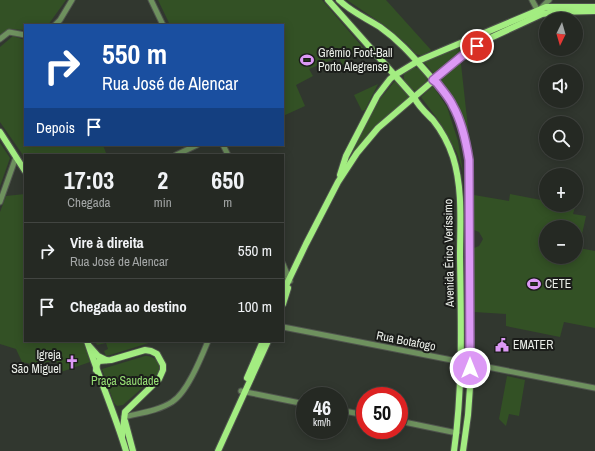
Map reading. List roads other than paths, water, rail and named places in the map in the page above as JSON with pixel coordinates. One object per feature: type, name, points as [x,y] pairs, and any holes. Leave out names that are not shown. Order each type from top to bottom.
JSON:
[{"type":"main road","name":"Avenida Érico Veríssimo","points":[[328,0],[393,77],[414,97],[416,102],[440,129],[453,156],[458,179],[460,203],[461,362],[460,407],[454,451]]},
{"type":"main road","name":"Avenida Érico Veríssimo","points":[[339,0],[353,11],[395,38],[418,61],[453,105],[460,120],[467,145],[470,167],[470,364],[468,415],[463,451]]},
{"type":"main road","points":[[338,182],[346,156],[377,96],[393,77],[418,61],[546,7],[595,7]]},
{"type":"main road","points":[[284,298],[287,281],[338,182],[367,140],[433,80],[462,56],[486,40],[532,18],[555,12],[595,11]]},
{"type":"main road","points":[[0,132],[24,169]]},
{"type":"main road","points":[[218,451],[263,342]]},
{"type":"main road","points":[[214,451],[268,342]]},
{"type":"main road","points":[[88,343],[98,356],[106,360]]},
{"type":"main road","points":[[88,343],[96,370],[126,451]]},
{"type":"main road","points":[[96,370],[99,362],[145,350],[156,354],[161,361],[163,370],[159,378],[127,410],[124,417],[122,437]]},
{"type":"main road","points":[[108,401],[117,411],[127,410]]},
{"type":"main road","points":[[124,417],[133,451]]},
{"type":"street","points":[[56,24],[72,0]]},
{"type":"street","points":[[150,0],[163,24]]},
{"type":"street","points":[[532,0],[538,11]]},
{"type":"street","points":[[532,18],[549,0]]},
{"type":"street","points":[[0,39],[10,32],[24,35]]},
{"type":"street","points":[[178,154],[195,146]]},
{"type":"street","points":[[0,202],[16,157]]},
{"type":"street","points":[[284,268],[287,281]]},
{"type":"street","name":"Rua Botafogo","points":[[284,327],[595,388]]},
{"type":"street","points":[[124,417],[159,408],[178,398],[186,387],[201,359],[208,342]]},
{"type":"street","points":[[243,391],[296,402]]},
{"type":"street","points":[[408,423],[457,433]]},
{"type":"place","name":"Grêmio Foot-Ball Porto Alegrense","points":[[307,60]]},
{"type":"place","name":"CETE","points":[[534,284]]},
{"type":"place","name":"EMATER","points":[[502,345]]},
{"type":"place","name":"Igreja São Miguel","points":[[72,362]]},
{"type":"park label","name":"Praça Saudade","points":[[125,381]]}]
